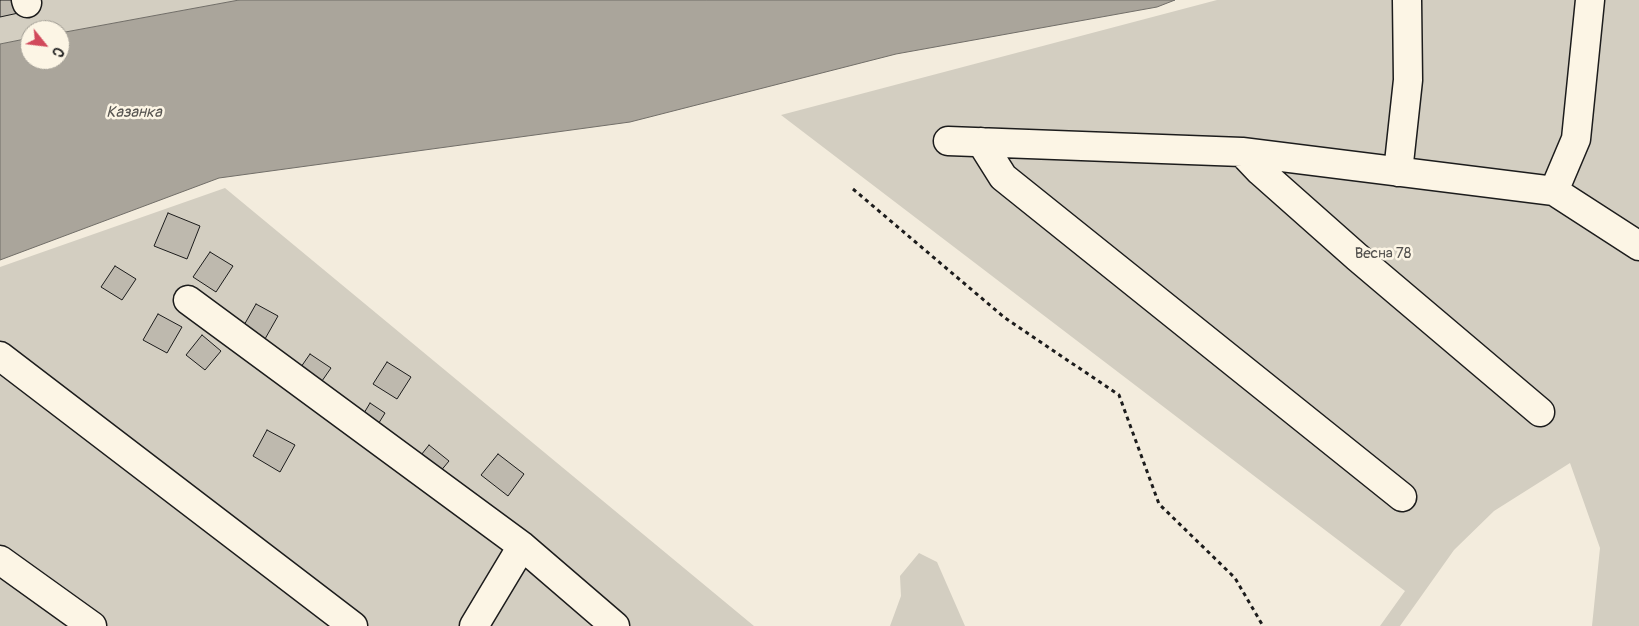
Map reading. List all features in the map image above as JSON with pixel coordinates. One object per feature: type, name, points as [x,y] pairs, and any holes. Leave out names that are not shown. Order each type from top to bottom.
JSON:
[{"type":"lane","points":[[1398,172],[1408,80],[1407,0]]},
{"type":"lane","points":[[1554,191],[1576,139],[1590,0]]},
{"type":"lane","points":[[948,141],[1242,152],[1554,191],[1639,246]]},
{"type":"lane","points":[[981,142],[1003,177],[1402,497]]},
{"type":"lane","points":[[1242,152],[1260,171],[1357,257],[1540,412]]},
{"type":"lane","points":[[188,300],[522,546],[615,626]]},
{"type":"lane","points":[[0,356],[352,626]]},
{"type":"lane","points":[[474,626],[522,546]]},
{"type":"lane","points":[[0,560],[92,626]]},
{"type":"path","points":[[853,189],[1005,318],[1119,395],[1159,504],[1235,578],[1263,626]]},
{"type":"green space","points":[[0,0],[239,0],[70,31],[70,20],[20,20],[20,40],[0,44]]},
{"type":"green space","name":"Весна 78","points":[[1217,0],[1639,0],[1639,626],[1592,626],[1600,548],[1570,463],[1494,511],[1454,550],[1400,626],[1380,626],[1405,591],[781,115]]},
{"type":"green space","points":[[225,188],[754,626],[0,626],[0,267]]},
{"type":"green space","points":[[919,553],[937,562],[965,626],[890,626],[901,596],[900,576]]},
{"type":"water","name":"Казанка","points":[[239,0],[1175,0],[1157,7],[896,54],[630,122],[219,178],[0,260],[0,44],[20,40],[20,70],[70,70],[70,31]]},
{"type":"building","points":[[0,0],[20,0],[23,12],[0,17]]},
{"type":"building","points":[[168,213],[200,226],[187,259],[154,246]]},
{"type":"building","points":[[210,252],[233,266],[216,292],[193,277]]},
{"type":"building","points":[[115,266],[136,279],[122,300],[101,287]]},
{"type":"building","points":[[256,304],[278,316],[261,346],[239,334]]},
{"type":"building","points":[[158,314],[182,327],[167,353],[143,340]]},
{"type":"building","points":[[202,335],[221,351],[205,370],[186,355]]},
{"type":"building","points":[[310,354],[331,368],[315,391],[294,377]]},
{"type":"building","points":[[387,362],[411,377],[397,399],[373,384]]},
{"type":"building","points":[[370,403],[385,413],[372,434],[357,425]]},
{"type":"building","points":[[267,430],[295,445],[280,472],[253,456]]},
{"type":"building","points":[[429,445],[449,461],[429,485],[410,469]]},
{"type":"building","points":[[498,454],[524,474],[508,496],[481,475]]}]
